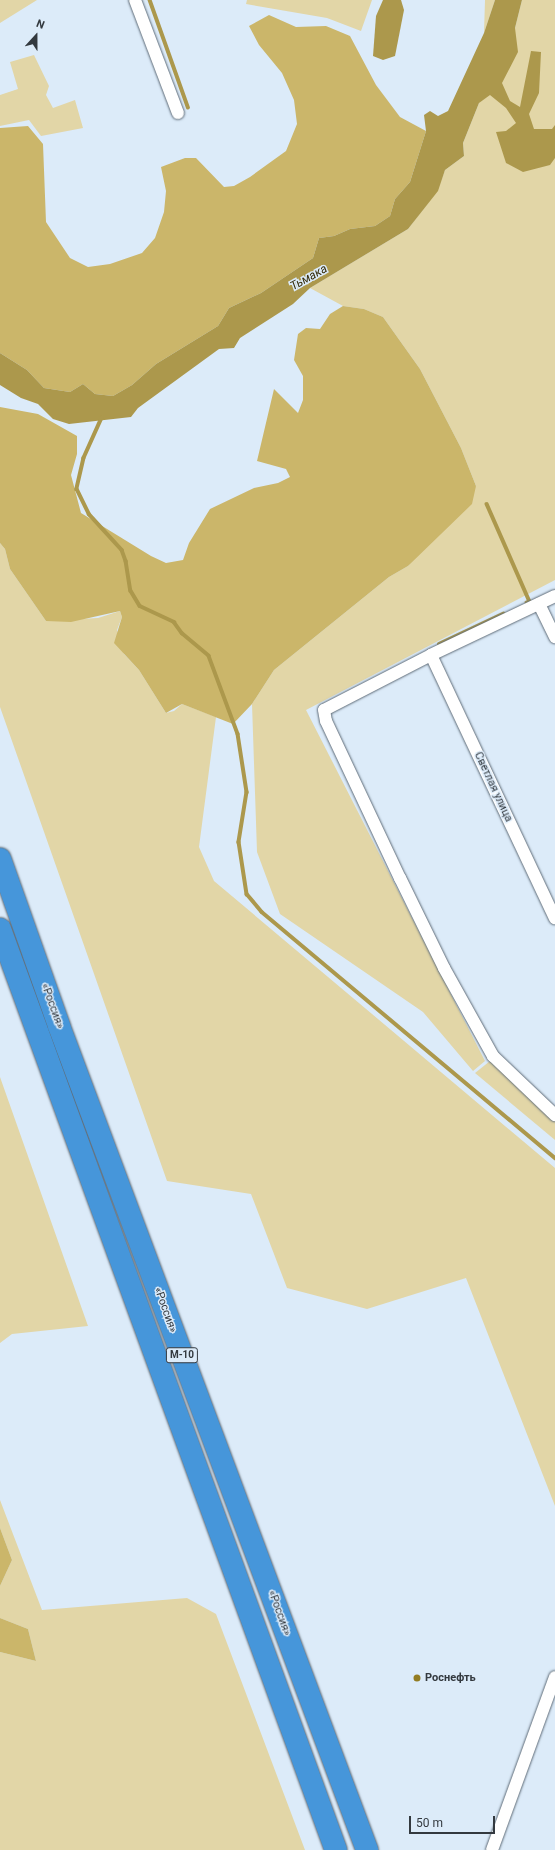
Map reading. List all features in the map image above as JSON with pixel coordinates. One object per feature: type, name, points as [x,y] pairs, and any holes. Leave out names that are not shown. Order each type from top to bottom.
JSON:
[{"type":"highway","name":"«Россия»","points":[[0,859],[59,1026],[367,1850]]},
{"type":"highway","name":"«Россия»","points":[[0,929],[336,1850]]},
{"type":"street","points":[[135,0],[178,113]]},
{"type":"street","points":[[555,596],[431,655],[324,710],[326,721],[440,961],[493,1056],[555,1115]]},
{"type":"street","points":[[539,604],[555,637]]},
{"type":"street","name":"Светлая улица","points":[[431,655],[555,918]]},
{"type":"street","points":[[492,1850],[555,1677]]},
{"type":"shaded area","points":[[0,0],[37,0],[0,23]]},
{"type":"shaded area","points":[[247,0],[372,0],[361,31],[327,18],[246,4]]},
{"type":"shaded area","points":[[485,0],[495,0],[484,33]]},
{"type":"shaded area","points":[[522,0],[555,0],[555,580],[306,710],[485,1061],[473,1071],[423,1012],[280,914],[257,852],[252,704],[274,670],[389,577],[408,566],[476,486],[461,448],[420,369],[383,317],[364,309],[343,306],[310,288],[408,229],[437,191],[445,170],[464,156],[463,143],[491,73],[515,28]]},
{"type":"shaded area","points":[[269,15],[296,27],[326,26],[350,36],[376,85],[400,117],[426,131],[410,182],[395,199],[390,216],[375,226],[350,229],[334,236],[319,238],[313,258],[261,293],[229,308],[218,326],[156,364],[132,385],[113,396],[95,394],[83,384],[70,392],[44,388],[27,370],[0,353],[0,128],[28,126],[43,144],[46,222],[70,258],[88,267],[110,264],[142,253],[155,238],[164,212],[166,191],[161,167],[185,158],[196,158],[224,187],[234,186],[250,177],[286,151],[297,124],[294,100],[282,73],[259,45],[249,26]]},
{"type":"shaded area","points":[[34,55],[49,86],[46,95],[53,108],[75,100],[83,128],[41,136],[29,120],[0,126],[0,95],[18,89],[10,62]]},
{"type":"shaded area","points":[[343,306],[364,309],[383,317],[420,369],[461,448],[476,486],[472,504],[408,566],[389,577],[274,670],[252,704],[233,724],[182,704],[166,713],[139,670],[114,643],[122,617],[120,611],[71,622],[46,621],[10,569],[5,549],[0,543],[0,407],[38,414],[77,436],[77,454],[71,475],[81,513],[151,556],[166,563],[183,560],[189,543],[210,509],[254,488],[278,483],[290,477],[286,469],[257,461],[274,389],[298,413],[303,400],[303,376],[294,360],[298,334],[306,328],[320,329],[330,314]]},
{"type":"shaded area","points":[[0,543],[5,549],[10,569],[46,621],[98,618],[120,611],[122,617],[117,630],[124,654],[139,670],[166,713],[174,711],[182,704],[216,717],[199,847],[214,881],[555,1168],[555,1506],[466,1278],[367,1309],[287,1288],[251,1194],[167,1181],[0,707]]},
{"type":"shaded area","points":[[490,1061],[555,1121],[555,1140],[475,1073]]},
{"type":"shaded area","points":[[0,1077],[88,1326],[12,1334],[0,1343]]},
{"type":"shaded area","points":[[0,1500],[42,1610],[187,1598],[216,1614],[305,1850],[0,1850],[0,1652],[36,1661],[28,1629],[0,1618],[0,1586],[12,1560],[0,1528]]},
{"type":"shaded area","points":[[0,1528],[12,1560],[0,1586]]},
{"type":"shaded area","points":[[0,1618],[28,1629],[36,1661],[0,1652]]},
{"type":"water","points":[[383,0],[401,0],[404,10],[395,56],[383,60],[373,56],[376,16]]},
{"type":"water","name":"Тьмака","points":[[495,0],[522,0],[515,28],[518,52],[502,83],[510,101],[520,107],[531,51],[541,52],[539,93],[529,114],[534,129],[552,129],[555,125],[555,158],[550,165],[523,172],[506,163],[496,132],[506,131],[516,123],[506,108],[490,95],[479,103],[463,143],[464,156],[445,170],[438,191],[408,229],[310,288],[293,304],[240,338],[234,348],[219,349],[138,408],[131,417],[69,424],[53,419],[38,404],[21,398],[0,385],[0,353],[27,370],[44,388],[70,392],[83,384],[95,394],[113,396],[132,385],[156,364],[218,326],[229,308],[261,293],[313,258],[319,238],[334,236],[350,229],[375,226],[390,216],[395,199],[410,182],[426,131],[424,115],[430,111],[438,116],[448,111],[484,33]]},
{"type":"waterway","points":[[150,0],[188,107]]},
{"type":"waterway","points":[[102,418],[84,458],[77,489],[89,514],[122,550],[126,561],[131,591],[140,606],[174,622],[182,633],[209,656],[238,734],[247,792],[239,842],[247,894],[262,912],[555,1158]]},
{"type":"waterway","points":[[487,504],[530,602],[527,603]]},
{"type":"waterway","points":[[439,644],[503,614]]},
{"type":"place","name":"Роснефть","points":[[417,1678]]}]
